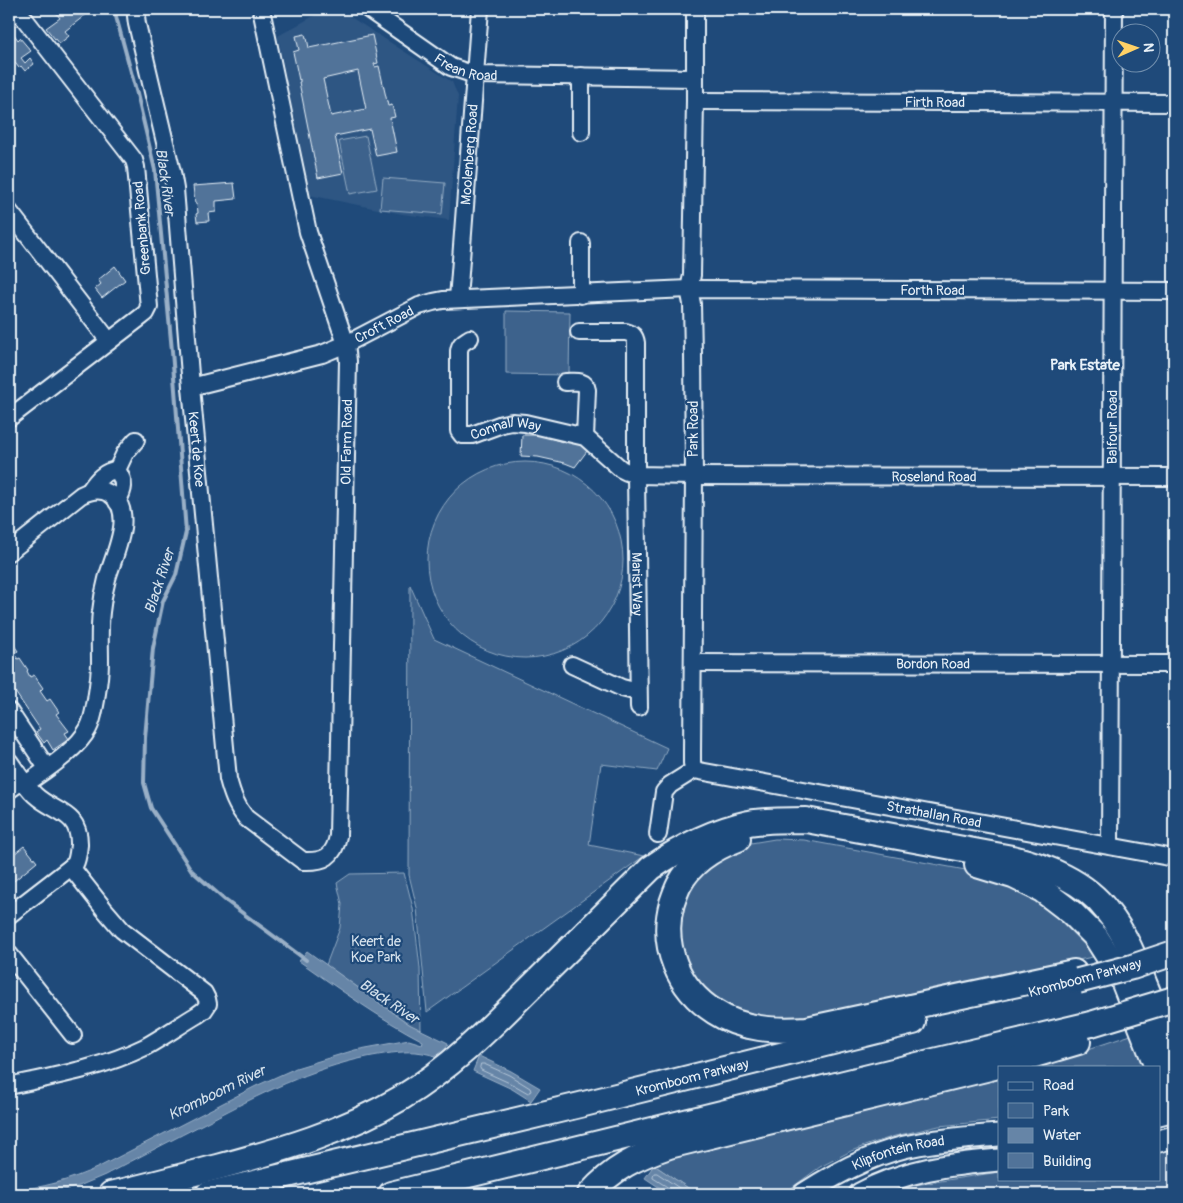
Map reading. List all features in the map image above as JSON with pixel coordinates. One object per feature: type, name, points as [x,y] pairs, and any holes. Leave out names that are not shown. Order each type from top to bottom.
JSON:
[{"type":"highway","points":[[112,1194],[262,1155],[303,1142],[349,1125],[400,1099],[441,1071],[474,1042],[651,868],[679,849],[702,838],[750,823],[806,820],[1012,858],[1054,871],[1091,895],[1107,910],[1118,926],[1129,945],[1174,1056]]},
{"type":"highway","points":[[1076,977],[807,1029],[787,1030],[751,1027],[734,1022],[716,1013],[701,1002],[686,987],[676,969],[670,949],[668,931],[670,911],[679,885],[695,864],[724,844],[743,837],[766,833],[806,833],[968,863],[996,870],[1042,890],[1072,913],[1096,937],[1122,978],[1157,1066]]},
{"type":"highway","name":"Kromboom Parkway","points":[[208,1194],[580,1105],[1076,977],[1132,967],[1170,955]]},
{"type":"highway","points":[[590,1194],[600,1183],[627,1163],[669,1146],[994,1067],[1092,1030],[1128,1014],[1174,999]]},
{"type":"highway","points":[[391,1194],[938,1060],[1092,1030],[1174,1009]]},
{"type":"highway","points":[[1160,1075],[1174,1105]]},
{"type":"main road","points":[[1160,1114],[1174,1110]]},
{"type":"main road","name":"Klipfontein Road","points":[[804,1194],[856,1164],[886,1152],[917,1144],[998,1134]]},
{"type":"main road","points":[[1160,1142],[1174,1137]]},
{"type":"main road","name":"Klipfontein Road","points":[[860,1194],[892,1180],[926,1169],[954,1164],[998,1160]]},
{"type":"street","name":"Greenbank Road","points":[[9,418],[141,318],[149,307],[134,160],[17,9]]},
{"type":"street","name":"Keert de Koe","points":[[139,9],[136,16],[136,24],[175,189],[191,387],[228,779],[235,803],[246,818],[303,860]]},
{"type":"street","name":"Old Farm Road","points":[[261,9],[308,232],[346,344],[348,374],[338,836],[336,846],[331,854],[323,860],[314,862],[303,860]]},
{"type":"street","name":"Frean Road","points":[[368,9],[450,68],[475,75],[695,78]]},
{"type":"street","name":"Moolenberg Road","points":[[458,299],[480,9]]},
{"type":"street","name":"Park Road","points":[[694,770],[692,757],[693,354],[692,304],[689,289],[692,275],[695,9]]},
{"type":"street","name":"Balfour Road","points":[[1110,846],[1114,9]]},
{"type":"street","points":[[581,76],[581,132]]},
{"type":"street","name":"Firth Road","points":[[695,101],[1174,103]]},
{"type":"street","points":[[9,211],[109,341]]},
{"type":"street","points":[[581,243],[581,295]]},
{"type":"street","name":"Croft Road","points":[[191,387],[322,354],[346,344],[419,306],[433,302],[458,299],[689,289]]},
{"type":"street","name":"Forth Road","points":[[689,289],[1174,291]]},
{"type":"street","name":"Marist Way","points":[[572,665],[622,688],[638,700],[636,343],[635,337],[631,333],[626,332],[579,332]]},
{"type":"street","name":"Connall Way","points":[[470,338],[463,342],[459,351],[459,431],[462,435],[472,435],[502,424],[518,422],[585,437],[621,469],[636,475]]},
{"type":"street","points":[[565,382],[578,382],[586,386],[585,437]]},
{"type":"street","points":[[117,470],[125,453],[136,440]]},
{"type":"street","points":[[9,552],[90,490],[103,475],[109,471],[117,470]]},
{"type":"street","points":[[117,470],[123,480],[123,492],[117,502]]},
{"type":"street","name":"Roseland Road","points":[[636,475],[1174,477]]},
{"type":"street","points":[[9,790],[47,768],[75,747],[89,728],[94,712],[99,678],[101,610],[107,579],[119,545],[122,515],[115,498],[108,492],[90,490]]},
{"type":"street","name":"Bordon Road","points":[[693,663],[1174,664]]},
{"type":"street","points":[[9,711],[47,768]]},
{"type":"street","points":[[9,761],[38,798],[70,817],[78,830],[79,848],[77,860],[71,867],[9,916]]},
{"type":"street","points":[[658,834],[664,792],[670,785],[694,770]]},
{"type":"street","name":"Strathallan Road","points":[[694,770],[1174,858]]},
{"type":"street","points":[[9,1086],[82,1070],[139,1049],[197,1015],[208,1004],[204,993],[122,930],[71,867]]},
{"type":"street","points":[[9,954],[73,1035]]},
{"type":"shaded area","points":[[326,9],[338,9],[452,82],[458,96],[449,220],[402,214],[309,195],[278,36]]},
{"type":"green space","points":[[366,136],[377,189],[350,194],[339,141]]},
{"type":"green space","points":[[383,178],[445,183],[442,214],[380,209]]},
{"type":"green space","points":[[506,311],[570,312],[569,375],[506,374]]},
{"type":"green space","points":[[515,462],[535,462],[563,469],[580,478],[595,490],[607,505],[616,522],[623,550],[623,570],[616,598],[607,615],[595,630],[580,642],[563,651],[535,658],[515,658],[487,651],[470,642],[455,630],[443,615],[434,598],[427,570],[427,550],[434,522],[443,505],[455,490],[470,478],[487,469]]},
{"type":"green space","points":[[410,585],[434,639],[667,748],[657,771],[601,764],[589,845],[644,856],[427,1012],[417,908],[409,875]]},
{"type":"green space","points":[[775,839],[804,840],[987,874],[1029,893],[1072,926],[1097,956],[802,1020],[756,1021],[701,994],[675,943],[687,886],[731,849]]},
{"type":"green space","name":"Keert de Koe Park","points":[[404,873],[413,908],[420,968],[421,1031],[326,965],[340,928],[342,904],[337,883],[350,874]]},
{"type":"green space","points":[[1134,1034],[1146,1066],[1031,1066]]},
{"type":"green space","points":[[998,1075],[998,1120],[939,1126],[870,1144],[851,1151],[820,1167],[783,1194],[697,1194],[654,1165],[652,1160]]},
{"type":"green space","points":[[1174,1136],[1174,1194],[889,1194],[915,1185],[998,1172],[998,1180],[1160,1180],[1160,1139]]},
{"type":"water","points":[[307,951],[409,1024],[448,1043],[442,1058],[419,1052],[398,1052],[367,1057],[325,1068],[266,1092],[105,1175],[79,1186],[50,1194],[9,1194],[9,1191],[44,1186],[66,1180],[99,1167],[256,1086],[296,1068],[355,1050],[409,1040],[422,1044],[423,1041],[344,993],[299,961]]},
{"type":"water","points":[[479,1056],[511,1071],[540,1088],[531,1101],[512,1089],[473,1071]]},
{"type":"water","points":[[654,1165],[697,1194],[669,1194],[645,1178]]},
{"type":"building","points":[[53,9],[93,9],[65,31],[69,36],[59,44],[46,28],[60,18]]},
{"type":"building","points":[[11,30],[18,40],[20,38],[31,51],[21,58],[25,63],[30,58],[34,64],[25,71],[21,66],[19,68],[9,55],[9,32]]},
{"type":"building","points":[[305,34],[309,48],[372,35],[378,63],[374,64],[375,67],[379,66],[388,106],[392,105],[395,117],[390,118],[397,152],[376,156],[370,129],[335,136],[343,173],[318,178],[299,82],[300,79],[293,52],[299,50],[296,36]],"holes":[[[358,71],[366,109],[331,116],[323,79]]]},
{"type":"building","points":[[234,183],[236,199],[216,201],[216,212],[208,213],[209,221],[197,222],[197,203],[195,203],[193,186]]},
{"type":"building","points":[[115,266],[125,280],[102,298],[95,289],[101,284],[98,280]]},
{"type":"building","points":[[522,435],[540,435],[566,443],[567,440],[581,445],[587,451],[575,467],[538,457],[521,456]]},
{"type":"building","points":[[9,638],[18,651],[14,654],[18,659],[20,658],[30,677],[34,675],[43,688],[40,691],[47,701],[50,699],[59,712],[56,714],[69,731],[65,733],[69,739],[53,750],[47,740],[44,743],[36,732],[40,729],[9,683]]},
{"type":"building","points":[[24,846],[37,862],[9,885],[9,858]]},
{"type":"waterway","name":"Black River","points":[[114,9],[155,170],[186,532],[176,575],[163,601],[153,648],[145,738],[144,783],[151,808],[192,871],[225,900],[306,960]]},
{"type":"district","name":"Park Estate","points":[[1085,365]]},
{"type":"water label","name":"Kromboom River","points":[[217,1093]]}]
